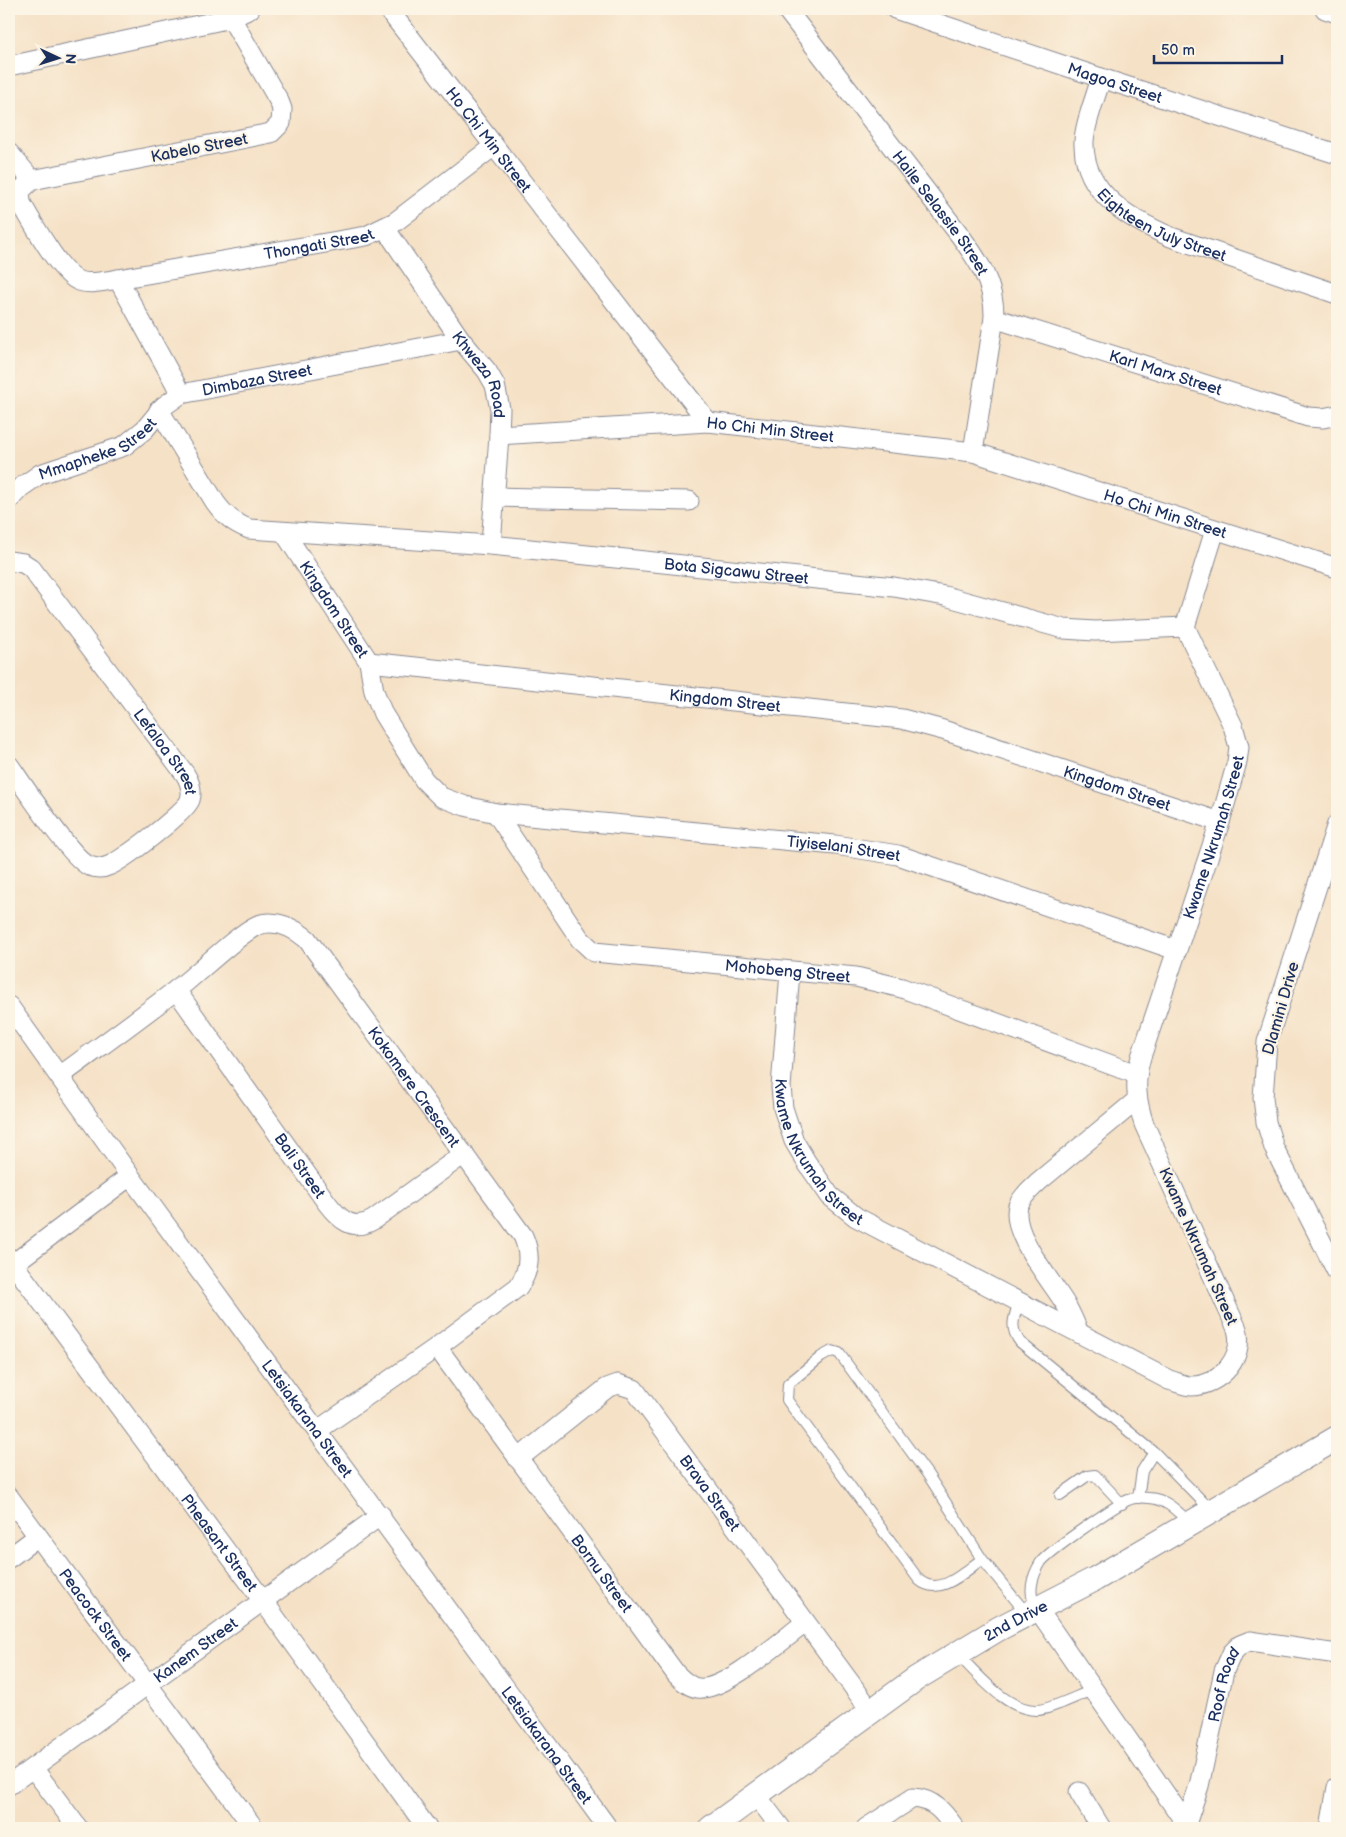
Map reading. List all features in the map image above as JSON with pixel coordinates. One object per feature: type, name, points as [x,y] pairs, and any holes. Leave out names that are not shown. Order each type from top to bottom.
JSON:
[{"type":"street","points":[[9,66],[231,18],[250,9]]},
{"type":"street","name":"Ho Chi Min Street","points":[[388,9],[708,422],[972,452],[1337,568]]},
{"type":"street","name":"Haile Selassie Street","points":[[786,9],[981,264],[994,301],[994,318],[972,452]]},
{"type":"street","name":"Magoa Street","points":[[895,9],[1337,154]]},
{"type":"street","points":[[1325,9],[1337,13]]},
{"type":"street","name":"Kabelo Street","points":[[32,180],[271,134],[277,129],[282,116],[279,101],[231,18]]},
{"type":"street","name":"Eighteen July Street","points":[[1101,78],[1084,145],[1087,165],[1094,183],[1106,198],[1146,226],[1171,237],[1337,294]]},
{"type":"street","name":"Thongati Street","points":[[32,180],[20,191],[19,199],[67,272],[79,281],[118,280],[347,241],[385,228],[494,146]]},
{"type":"street","points":[[9,153],[32,180]]},
{"type":"street","name":"Khweza Road","points":[[385,228],[461,340],[487,371],[495,385],[500,409],[491,545]]},
{"type":"street","name":"Dimbaza Street","points":[[118,280],[182,394],[461,340]]},
{"type":"street","name":"Karl Marx Street","points":[[994,318],[1308,417],[1323,418],[1337,415]]},
{"type":"street","name":"Mmapheke Street","points":[[9,500],[20,488],[40,474],[59,466],[124,446],[145,429],[159,410],[182,394]]},
{"type":"street","name":"Bota Sigcawu Street","points":[[159,410],[224,514],[235,523],[249,529],[491,545],[894,587],[945,596],[1064,629],[1095,631],[1184,627]]},
{"type":"street","points":[[499,435],[708,422]]},
{"type":"street","points":[[495,497],[689,501]]},
{"type":"street","points":[[1184,627],[1215,530]]},
{"type":"street","name":"Kingdom Street","points":[[284,532],[369,662],[902,719],[943,730],[1220,822]]},
{"type":"street","name":"Lefaloa Street","points":[[9,561],[23,563],[31,568],[185,774],[190,782],[190,799],[181,813],[116,863],[101,868],[91,867],[76,856],[9,765]]},
{"type":"street","name":"Kwame Nkrumah Street","points":[[790,972],[781,1087],[783,1108],[797,1147],[824,1188],[839,1204],[856,1217],[1169,1380],[1184,1385],[1198,1385],[1221,1376],[1233,1362],[1239,1348],[1237,1329],[1144,1124],[1136,1100],[1136,1074],[1220,822],[1237,762],[1238,740],[1233,726],[1184,627]]},
{"type":"street","name":"Tiyiselani Street","points":[[369,662],[374,690],[383,714],[432,790],[451,802],[496,813],[806,842],[898,855],[1176,950]]},
{"type":"street","name":"Mohobeng Street","points":[[496,813],[580,939],[594,952],[856,977],[902,988],[1136,1074]]},
{"type":"street","name":"Dlamini Drive","points":[[1337,824],[1267,1042],[1263,1098],[1266,1122],[1274,1148],[1337,1272]]},
{"type":"street","name":"Kokomere Crescent","points":[[60,1076],[176,990],[258,925],[281,924],[298,931],[307,939],[464,1154],[528,1245],[528,1266],[525,1276],[518,1287],[318,1430]]},
{"type":"street","name":"Bali Street","points":[[176,990],[327,1203],[349,1224],[365,1225],[464,1154]]},
{"type":"street","name":"Letsiakarana Street","points":[[9,1006],[130,1176],[381,1515],[608,1828]]},
{"type":"street","points":[[1079,1333],[1066,1304],[1024,1238],[1017,1217],[1018,1206],[1025,1194],[1038,1182],[1136,1100]]},
{"type":"street","points":[[10,1263],[130,1176]]},
{"type":"street","name":"Pheasant Street","points":[[10,1263],[264,1602],[426,1828]]},
{"type":"street","name":"Bornu Street","points":[[437,1346],[676,1674],[687,1684],[697,1688],[707,1688],[727,1680],[805,1623]]},
{"type":"street","name":"Brava Street","points":[[518,1459],[607,1388],[618,1384],[634,1389],[871,1711]]},
{"type":"street","name":"2nd Drive","points":[[710,1828],[871,1711],[957,1654],[1191,1524],[1337,1438]]},
{"type":"street","name":"Peacock Street","points":[[9,1497],[254,1828]]},
{"type":"street","name":"Kanem Street","points":[[9,1785],[147,1683],[264,1602],[381,1515]]},
{"type":"street","points":[[9,1558],[37,1537]]},
{"type":"street","points":[[1032,1611],[1093,1690],[1185,1827]]},
{"type":"street","name":"Roof Road","points":[[1185,1827],[1199,1786],[1224,1671],[1232,1653],[1240,1645],[1250,1640],[1337,1654]]},
{"type":"street","points":[[33,1768],[78,1828]]},
{"type":"street","points":[[1330,1828],[1337,1787]]},
{"type":"street","points":[[1078,1792],[1102,1828]]},
{"type":"street","points":[[756,1795],[781,1828]]},
{"type":"street","points":[[866,1828],[913,1798],[922,1798],[933,1803],[943,1812],[955,1828]]},
{"type":"lane","points":[[1019,1302],[1012,1326],[1014,1334],[1020,1342],[1154,1452],[1212,1512]]},
{"type":"lane","points":[[982,1559],[944,1585],[934,1587],[925,1585],[919,1580],[787,1400],[788,1384],[821,1357],[832,1351],[840,1353],[928,1475],[982,1559],[1032,1611]]},
{"type":"lane","points":[[1138,1498],[1142,1471],[1154,1452]]},
{"type":"lane","points":[[1060,1494],[1087,1476],[1095,1475],[1122,1504]]},
{"type":"lane","points":[[1032,1611],[1031,1586],[1042,1560],[1122,1504],[1138,1498],[1150,1498],[1171,1505],[1191,1524]]},
{"type":"lane","points":[[957,1654],[994,1691],[1024,1708],[1040,1710],[1093,1690]]}]
